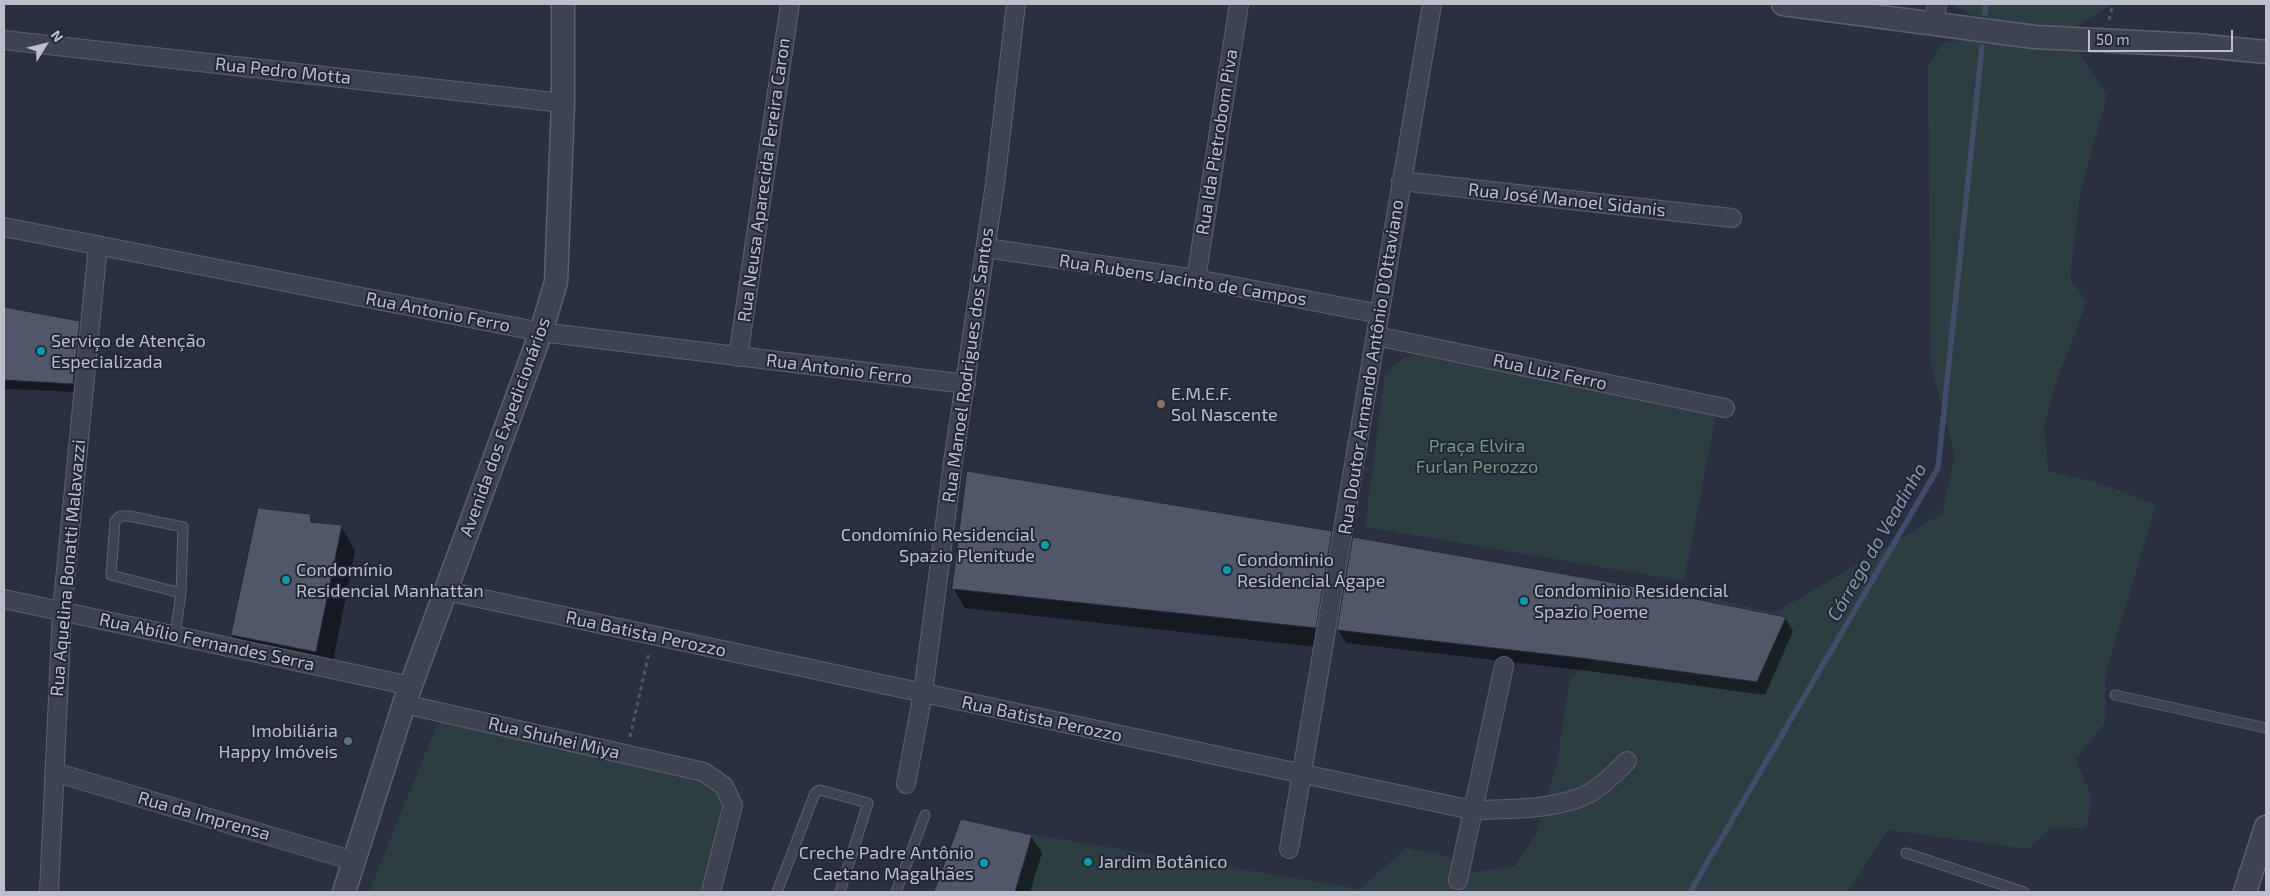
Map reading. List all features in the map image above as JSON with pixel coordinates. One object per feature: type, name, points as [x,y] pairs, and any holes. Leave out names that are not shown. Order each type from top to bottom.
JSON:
[{"type":"street","name":"Avenida dos Expedicionários","points":[[344,892],[408,695],[541,332],[556,282],[563,103],[563,4]]},
{"type":"street","name":"Rua Neusa Aparecida Pereira Caron","points":[[738,357],[790,4]]},
{"type":"street","name":"Rua Manoel Rodrigues dos Santos","points":[[906,784],[924,693],[952,462],[966,384],[986,248],[1016,4]]},
{"type":"street","name":"Rua Ida Pietrobom Piva","points":[[1196,279],[1239,4]]},
{"type":"street","name":"Rua Doutor Armando Antônio D'Ottaviano","points":[[1289,849],[1432,4]]},
{"type":"street","points":[[1783,4],[1935,13],[1979,29],[2052,38],[2195,45],[2266,52]]},
{"type":"street","name":"Rua Pedro Motta","points":[[4,40],[563,103]]},
{"type":"street","name":"Rua José Manoel Sidanis","points":[[1401,181],[1732,218]]},
{"type":"street","name":"Rua Antonio Ferro","points":[[4,227],[541,332],[966,384]]},
{"type":"street","name":"Rua Aquelina Bonatti Malavazzi","points":[[49,892],[62,611],[98,246]]},
{"type":"street","name":"Rua Rubens Jacinto de Campos","points":[[986,248],[1196,279],[1380,314]]},
{"type":"street","name":"Rua Luiz Ferro","points":[[1376,336],[1725,408]]},
{"type":"street","name":"Rua Batista Perozzo","points":[[446,591],[1472,810],[1530,809],[1580,798],[1608,780],[1628,761]]},
{"type":"street","name":"Rua Abílio Fernandes Serra","points":[[4,600],[175,635],[408,695]]},
{"type":"street","points":[[1458,880],[1504,666]]},
{"type":"street","name":"Rua Shuhei Miya","points":[[408,695],[627,754],[704,772],[724,786],[733,805],[711,892]]},
{"type":"street","name":"Rua da Imprensa","points":[[54,772],[354,861]]},
{"type":"street","points":[[2245,892],[2266,828]]},
{"type":"lane","points":[[175,635],[181,593],[183,527],[129,516],[120,516],[115,521],[111,575],[181,593]]},
{"type":"lane","points":[[2115,695],[2266,728]]},
{"type":"lane","points":[[777,892],[814,793],[820,790],[868,803],[840,892]]},
{"type":"lane","points":[[896,892],[925,815]]},
{"type":"lane","points":[[1906,852],[2024,892]]},
{"type":"path","points":[[627,754],[653,635]]},
{"type":"green space","points":[[1952,4],[2112,4],[2066,33],[2107,96],[2080,193],[2070,278],[2087,302],[2057,380],[2044,426],[2048,471],[2100,483],[2156,505],[2106,672],[2105,723],[2076,759],[2092,799],[2086,828],[2052,827],[2028,849],[1888,830],[1848,892],[973,892],[987,827],[1360,889],[1406,848],[1438,853],[1473,872],[1515,866],[1536,834],[1557,763],[1570,679],[1619,641],[1686,632],[1710,598],[1775,613],[1942,514],[1955,457],[1931,364],[1928,65],[1943,42],[1995,37],[2013,22],[1969,14]]},
{"type":"green space","name":"Praça Elvira Furlan Perozzo","points":[[1414,355],[1717,410],[1684,581],[1365,527],[1385,374],[1403,358]]},
{"type":"green space","points":[[438,722],[698,778],[718,790],[729,808],[700,892],[369,892]]},
{"type":"building","name":"Serviço de Atenção Especializada","points":[[4,307],[80,321],[73,384],[4,380]]},
{"type":"building","points":[[967,471],[1332,531],[1316,628],[952,589]]},
{"type":"building","name":"Condomínio Residencial Manhattan","points":[[258,508],[310,514],[311,522],[342,525],[316,652],[231,635]]},
{"type":"building","name":"Condominio Residencial Spazio Poeme","points":[[1353,537],[1621,584],[1786,617],[1757,682],[1581,658],[1337,630]]},
{"type":"building","name":"Creche Padre Antônio Caetano Magalhães","points":[[961,819],[1032,835],[1015,892],[934,892]]},
{"type":"waterway","name":"Córrego do Veadinho","points":[[1985,13],[1986,4]]},
{"type":"waterway","name":"Córrego do Veadinho","points":[[1690,892],[1938,468],[1982,47]]},
{"type":"place","name":"Serviço de Atenção Especializada","points":[[41,351]]},
{"type":"place","name":"E.M.E.F. Sol Nascente","points":[[1161,404]]},
{"type":"place","name":"Condomínio Residencial Spazio Plenitude","points":[[1045,545]]},
{"type":"place","name":"Condominio Residencial Ágape","points":[[1227,570]]},
{"type":"place","name":"Condomínio Residencial Manhattan","points":[[286,580]]},
{"type":"place","name":"Condominio Residencial Spazio Poeme","points":[[1524,601]]},
{"type":"place","name":"Imobiliária Happy Imóveis","points":[[348,741]]},
{"type":"place","name":"Jardim Botânico","points":[[1088,862]]},
{"type":"place","name":"Creche Padre Antônio Caetano Magalhães","points":[[984,863]]}]
